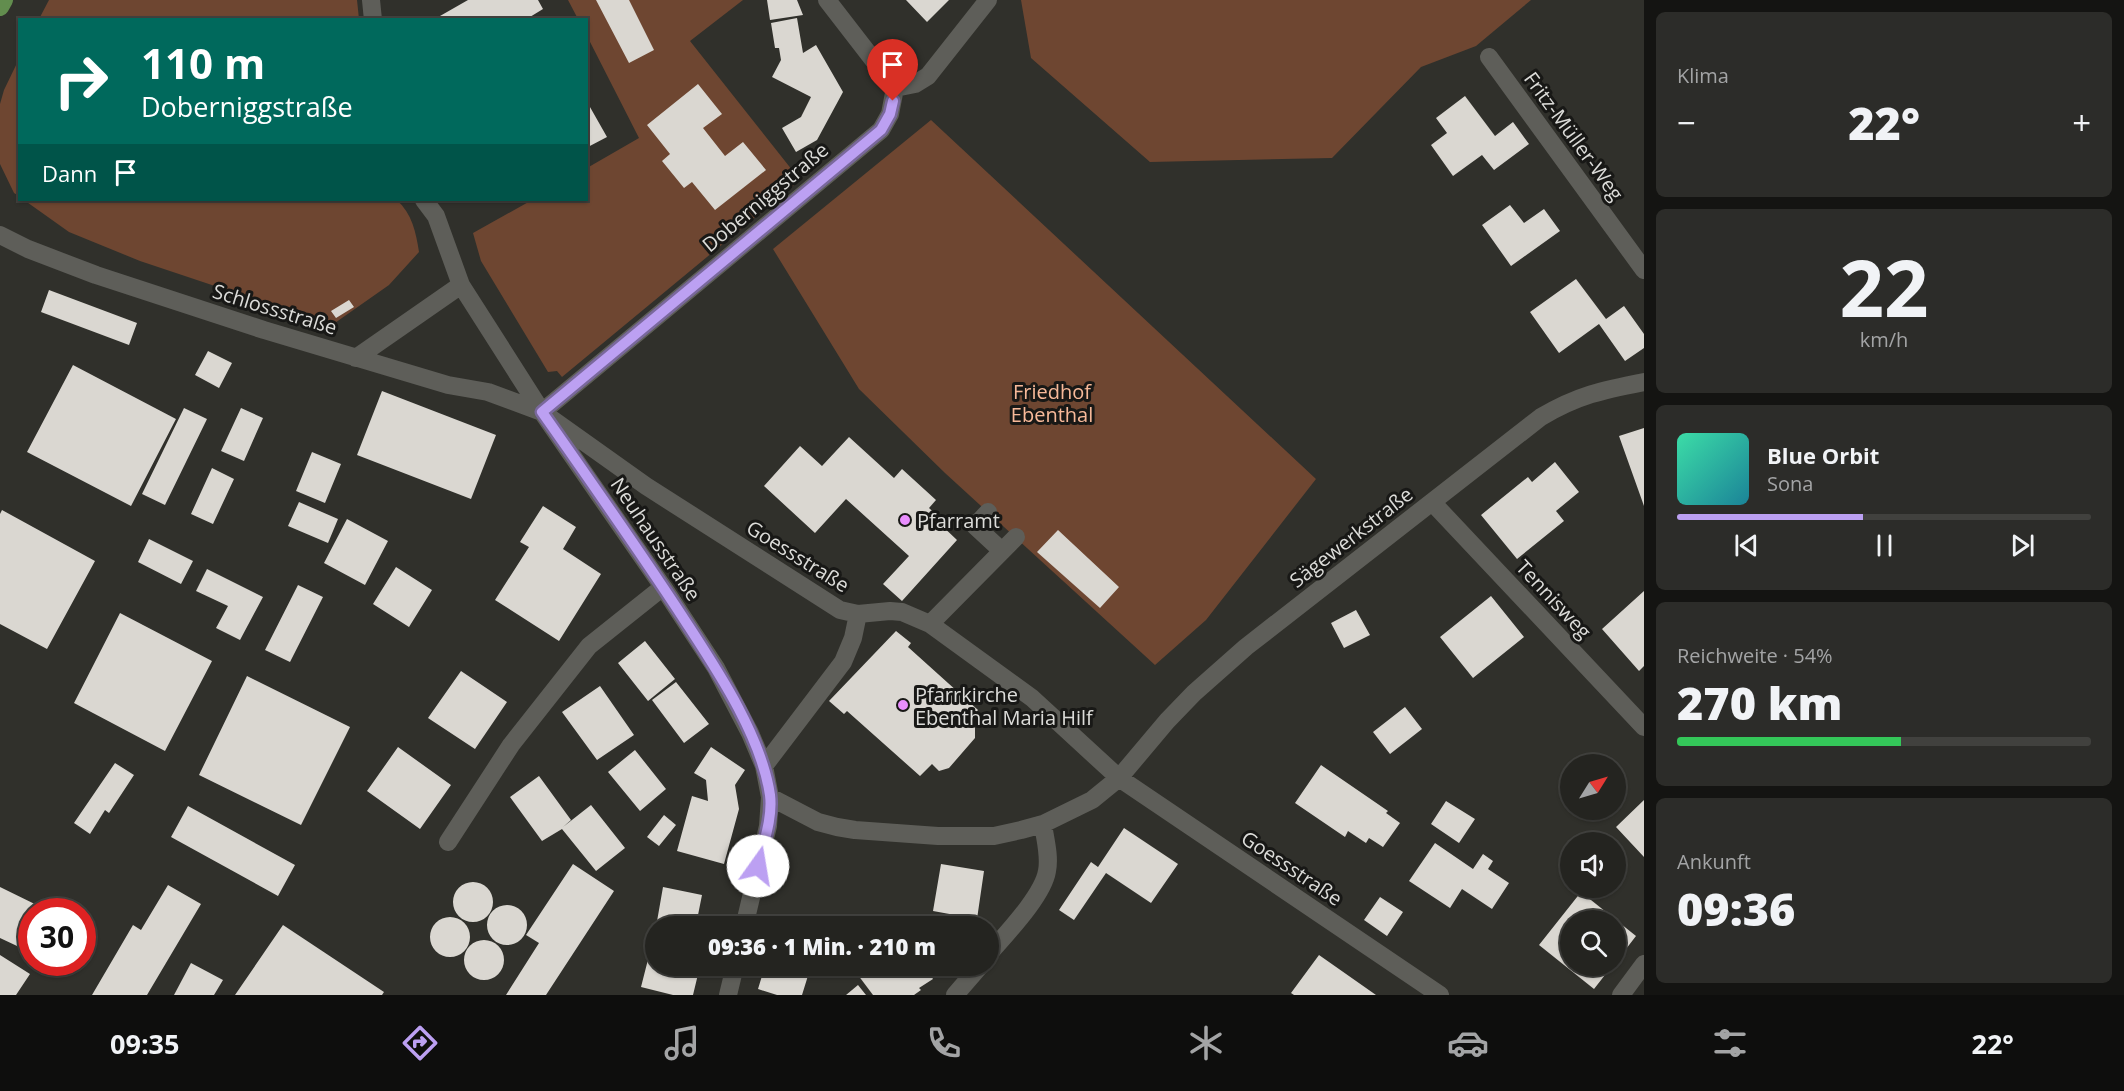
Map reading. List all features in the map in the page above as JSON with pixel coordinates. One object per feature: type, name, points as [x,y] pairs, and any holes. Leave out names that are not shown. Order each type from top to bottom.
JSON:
[{"type":"main road","points":[[0,7],[4,0]]},
{"type":"street","points":[[371,0],[373,18]]},
{"type":"street","points":[[827,0],[895,88],[915,84],[927,76],[988,0]]},
{"type":"street","name":"Fritz-Müller-Weg","points":[[1489,57],[1644,270]]},
{"type":"street","name":"Doberniggstraße","points":[[542,412],[881,130],[890,114],[895,88]]},
{"type":"street","name":"Neuhausstraße","points":[[425,201],[435,216],[461,285],[542,412],[716,668],[750,732],[764,766],[770,797],[768,826],[747,916]]},
{"type":"street","name":"Schlossstraße","points":[[0,235],[28,249],[96,275],[264,330],[448,385],[488,392],[542,412]]},
{"type":"street","points":[[356,358],[461,285]]},
{"type":"street","name":"Sägewerkstraße","points":[[1119,778],[1167,721],[1246,647],[1541,417],[1565,403],[1608,389],[1644,382]]},
{"type":"street","name":"Goessstraße","points":[[542,412],[646,486],[840,610],[858,614],[902,612],[930,624],[1032,698],[1119,778],[1440,995]]},
{"type":"street","name":"Tennisweg","points":[[1432,502],[1644,727]]},
{"type":"street","points":[[988,512],[975,526],[1002,551]]},
{"type":"street","points":[[930,624],[1016,537]]},
{"type":"street","points":[[448,842],[511,745],[589,646],[663,587]]},
{"type":"street","points":[[764,766],[843,663],[854,638],[858,614]]},
{"type":"street","points":[[770,797],[818,822],[855,830],[938,836],[994,836],[1043,824],[1092,800],[1119,778]]},
{"type":"street","points":[[999,942],[1020,917],[1041,886],[1047,872],[1048,857],[1043,824]]},
{"type":"street","points":[[1621,995],[1644,964]]},
{"type":"street","points":[[728,995],[733,976]]},
{"type":"street","points":[[955,995],[971,976]]},
{"type":"green space","points":[[49,0],[357,0],[359,18],[40,18]]},
{"type":"green space","points":[[568,0],[743,0],[690,41],[800,180],[562,377],[557,371],[548,372],[481,261],[473,233],[530,201],[588,201],[588,167],[639,138],[588,38],[588,18],[577,18]]},
{"type":"green space","points":[[1021,0],[1531,0],[1476,46],[1421,67],[1332,158],[1150,162],[1031,58]]},
{"type":"green space","points":[[18,61],[18,195],[14,193],[0,164],[0,104]]},
{"type":"green space","name":"Friedhof Ebenthal","points":[[931,120],[1316,479],[1206,620],[1155,665],[945,473],[859,389],[773,249]]},
{"type":"green space","points":[[25,201],[398,201],[412,224],[419,252],[389,285],[332,325],[140,261],[69,232]]},
{"type":"building","points":[[468,0],[538,0],[543,9],[528,18],[436,18]]},
{"type":"building","points":[[596,0],[629,0],[654,50],[629,63]]},
{"type":"building","points":[[767,0],[797,0],[803,15],[770,20]]},
{"type":"building","points":[[906,0],[949,0],[927,22]]},
{"type":"building","points":[[797,18],[803,53],[816,45],[843,92],[817,140],[796,152],[782,128],[801,117],[811,97],[772,77],[781,60],[779,48],[775,48],[771,23]]},
{"type":"building","points":[[698,84],[722,114],[703,128],[725,156],[743,142],[766,170],[715,210],[692,182],[684,188],[662,161],[670,154],[647,125]]},
{"type":"building","points":[[1465,96],[1495,136],[1513,122],[1529,144],[1494,170],[1482,155],[1453,176],[1431,145],[1447,133],[1436,118]]},
{"type":"building","points":[[588,104],[607,137],[588,147]]},
{"type":"building","points":[[1510,205],[1524,223],[1544,209],[1560,231],[1511,266],[1482,225]]},
{"type":"building","points":[[1576,279],[1606,319],[1624,306],[1644,334],[1644,348],[1625,361],[1599,324],[1559,353],[1530,312]]},
{"type":"building","points":[[49,290],[137,323],[129,345],[41,312]]},
{"type":"building","points":[[349,300],[354,307],[336,318],[331,311]]},
{"type":"building","points":[[208,351],[232,363],[219,388],[195,375]]},
{"type":"building","points":[[73,365],[176,419],[131,506],[27,452]]},
{"type":"building","points":[[382,391],[496,435],[471,499],[357,455]]},
{"type":"building","points":[[184,408],[207,419],[165,505],[142,494]]},
{"type":"building","points":[[241,408],[263,418],[244,461],[221,451]]},
{"type":"building","points":[[1644,428],[1644,506],[1619,436]]},
{"type":"building","name":"Pfarramt","points":[[849,437],[894,478],[902,469],[936,500],[929,508],[941,519],[938,522],[957,540],[902,601],[883,584],[909,556],[846,499],[815,533],[764,486],[800,446],[822,466]]},
{"type":"building","points":[[312,452],[341,464],[325,503],[296,491]]},
{"type":"building","points":[[1555,462],[1579,492],[1556,511],[1564,521],[1517,559],[1481,515],[1528,477],[1532,482]]},
{"type":"building","points":[[212,468],[234,479],[213,524],[191,514]]},
{"type":"building","points":[[299,502],[338,519],[328,543],[288,526]]},
{"type":"building","points":[[543,506],[576,527],[563,549],[601,574],[559,641],[495,600],[529,547],[520,542]]},
{"type":"building","points":[[2,510],[95,561],[47,649],[0,624],[0,514]]},
{"type":"building","points":[[347,519],[388,541],[365,585],[324,563]]},
{"type":"building","points":[[1058,530],[1119,587],[1100,608],[1037,552]]},
{"type":"building","points":[[149,539],[193,561],[181,584],[138,562]]},
{"type":"building","points":[[396,567],[432,590],[409,627],[373,604]]},
{"type":"building","points":[[207,569],[263,597],[240,640],[216,628],[228,606],[196,591]]},
{"type":"building","points":[[298,585],[323,597],[290,662],[265,650]]},
{"type":"building","points":[[1644,591],[1644,666],[1639,671],[1602,629]]},
{"type":"building","points":[[1491,596],[1524,637],[1473,678],[1440,637]]},
{"type":"building","points":[[1356,610],[1370,635],[1344,648],[1331,623]]},
{"type":"building","points":[[120,613],[212,661],[165,751],[74,703]]},
{"type":"building","name":"Pfarrkirche Ebenthal Maria Hilf","points":[[896,631],[911,643],[908,647],[978,710],[969,721],[975,728],[975,738],[949,768],[939,771],[932,764],[920,776],[847,711],[844,714],[829,701]]},
{"type":"building","points":[[645,641],[675,679],[648,701],[618,663]]},
{"type":"building","points":[[461,671],[507,702],[475,749],[428,718]]},
{"type":"building","points":[[247,676],[350,727],[301,825],[199,775]]},
{"type":"building","points":[[676,682],[709,724],[684,743],[652,700]]},
{"type":"building","points":[[600,686],[634,735],[597,760],[562,712]]},
{"type":"building","points":[[1405,707],[1422,729],[1390,754],[1373,732]]},
{"type":"building","points":[[398,747],[451,785],[420,829],[367,791]]},
{"type":"building","points":[[711,747],[745,770],[735,785],[739,809],[724,864],[677,851],[692,796],[708,801],[706,780],[694,773]]},
{"type":"building","points":[[635,750],[666,789],[640,811],[608,772]]},
{"type":"building","points":[[115,763],[134,775],[109,813],[105,810],[90,834],[74,823]]},
{"type":"building","points":[[1321,765],[1388,811],[1386,813],[1400,823],[1383,847],[1369,838],[1366,843],[1348,831],[1345,837],[1295,803]]},
{"type":"building","points":[[539,776],[571,820],[563,827],[591,805],[625,848],[596,871],[562,829],[542,841],[510,797]]},
{"type":"building","points":[[1644,800],[1644,857],[1626,838],[1626,832],[1621,832],[1616,827],[1626,820]]},
{"type":"building","points":[[1446,801],[1475,819],[1459,843],[1431,824]]},
{"type":"building","points":[[188,806],[295,865],[278,896],[171,837]]},
{"type":"building","points":[[664,815],[676,825],[659,846],[647,837]]},
{"type":"building","points":[[1124,828],[1178,864],[1151,903],[1106,873],[1074,920],[1059,910],[1091,862],[1098,867]]},
{"type":"building","points":[[1435,843],[1473,869],[1483,854],[1493,861],[1488,869],[1509,883],[1492,909],[1462,889],[1450,908],[1409,881]]},
{"type":"building","points":[[573,864],[614,891],[546,995],[506,995],[539,943],[526,935]]},
{"type":"building","points":[[941,864],[984,871],[977,916],[960,916],[933,911]]},
{"type":"building","points":[[473,882],[481,883],[487,888],[492,894],[492,910],[487,916],[481,921],[473,922],[465,921],[459,916],[454,910],[453,902],[454,894],[459,888],[465,883]]},
{"type":"building","points":[[168,885],[201,904],[147,995],[92,995],[133,925],[141,930]]},
{"type":"building","points":[[0,887],[22,898],[18,898],[18,946],[0,938]]},
{"type":"building","points":[[663,887],[702,895],[698,915],[702,916],[658,916]]},
{"type":"building","points":[[1380,897],[1403,912],[1387,936],[1364,920]]},
{"type":"building","points":[[1576,898],[1588,898],[1604,910],[1567,910]]},
{"type":"building","points":[[507,905],[515,906],[521,911],[526,917],[526,933],[521,939],[515,944],[507,945],[499,944],[493,939],[488,933],[487,925],[488,917],[493,911],[499,906]]},
{"type":"building","points":[[450,917],[458,918],[464,923],[469,929],[469,945],[464,951],[458,956],[450,957],[442,956],[436,951],[431,945],[430,937],[431,929],[436,923],[442,918]]},
{"type":"building","points":[[1560,918],[1560,962],[1539,945]]},
{"type":"building","points":[[283,925],[384,992],[382,995],[235,995]]},
{"type":"building","points":[[1626,928],[1636,936],[1626,949]]},
{"type":"building","points":[[484,940],[492,941],[498,946],[503,952],[503,968],[498,974],[492,979],[484,980],[476,979],[470,974],[465,968],[464,960],[465,952],[470,946],[476,941]]},
{"type":"building","points":[[0,955],[18,966],[18,976],[29,976],[16,995],[0,995]]},
{"type":"building","points":[[1319,955],[1376,995],[1294,995],[1291,993]]},
{"type":"building","points":[[191,963],[223,980],[214,995],[174,995]]},
{"type":"building","points":[[645,971],[645,976],[698,976],[693,995],[673,995],[641,987]]},
{"type":"building","points":[[762,976],[808,976],[802,995],[777,995],[758,989]]},
{"type":"building","points":[[859,976],[931,976],[933,979],[919,988],[921,990],[914,995],[873,995]]},
{"type":"building","points":[[1578,976],[1604,976],[1594,989]]},
{"type":"building","points":[[858,985],[866,995],[846,995]]},
{"type":"place","name":"Pfarramt","points":[[905,520]]},
{"type":"place","name":"Pfarrkirche Ebenthal Maria Hilf","points":[[903,705]]},
{"type":"route","points":[[758,866],[768,826],[770,797],[764,766],[750,732],[716,668],[542,412],[881,130],[890,114],[893,101]]}]
